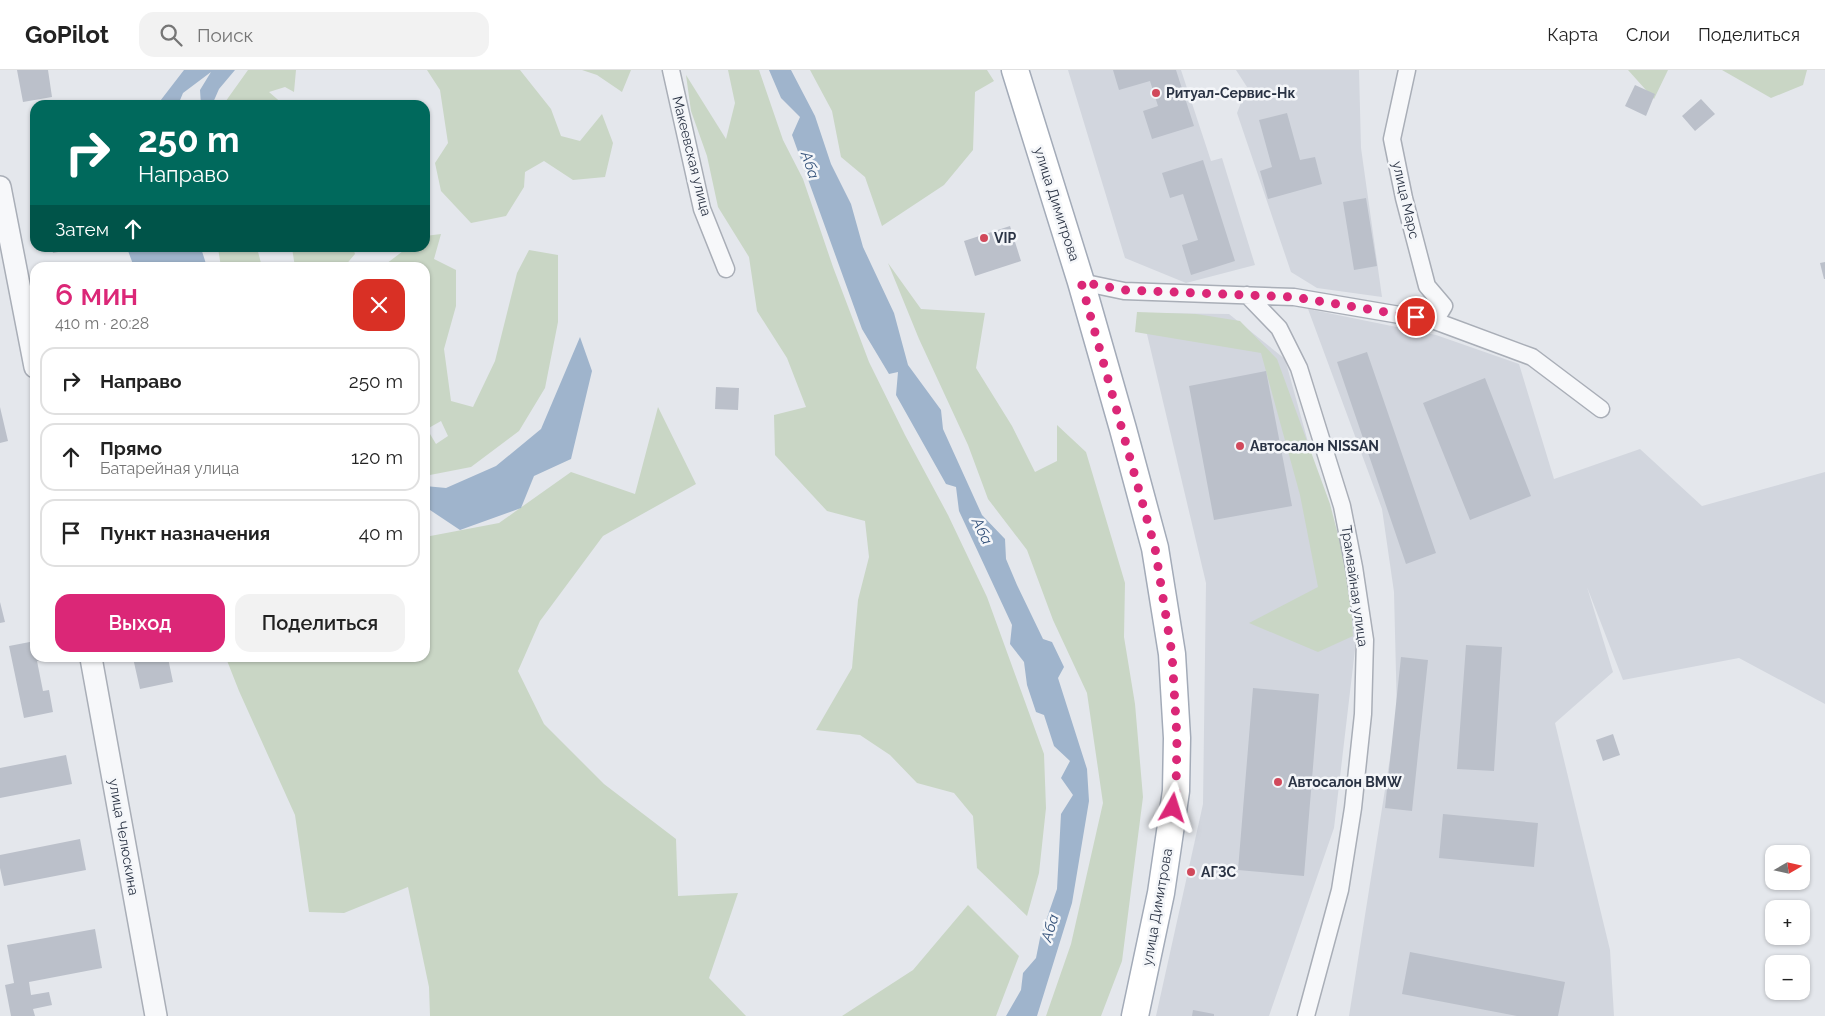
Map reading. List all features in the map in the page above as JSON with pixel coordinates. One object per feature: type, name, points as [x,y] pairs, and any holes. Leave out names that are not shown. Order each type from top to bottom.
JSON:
[{"type":"main road","name":"улица Димитрова","points":[[1015,70],[1081,282],[1155,548],[1172,654],[1177,738],[1176,791],[1162,893],[1135,1016]]},
{"type":"street","name":"Макеевская улица","points":[[671,70],[702,209],[726,269]]},
{"type":"street","name":"улица Марс","points":[[1407,70],[1392,139],[1404,198],[1427,286],[1444,306],[1435,321]]},
{"type":"street","points":[[0,187],[30,342]]},
{"type":"street","points":[[1081,282],[1124,290],[1294,297],[1435,321],[1532,357],[1601,409]]},
{"type":"street","name":"Трамвайная улица","points":[[1247,295],[1279,328],[1299,368],[1342,506],[1365,640],[1363,714],[1346,853],[1340,890],[1306,1016]]},
{"type":"street","name":"улица Челюскина","points":[[92,662],[156,1016]]},
{"type":"shaded area","points":[[1068,70],[1181,70],[1211,161],[1222,158],[1255,265],[1186,283],[1125,258]]},
{"type":"shaded area","points":[[1236,70],[1359,70],[1361,148],[1382,297],[1317,288],[1291,272],[1237,113],[1247,87]]},
{"type":"shaded area","points":[[1308,309],[1436,335],[1519,364],[1554,479],[1640,449],[1702,506],[1825,472],[1825,704],[1739,658],[1623,680],[1587,587],[1613,672],[1555,723],[1610,950],[1614,1016],[1349,1016],[1397,714],[1394,592],[1382,509]]},
{"type":"shaded area","points":[[1142,313],[1229,314],[1285,359],[1344,572],[1356,641],[1334,828],[1269,1016],[1156,1016],[1203,804],[1206,583]]},
{"type":"green space","points":[[248,70],[296,70],[294,92],[285,87],[269,92],[278,100],[227,100]]},
{"type":"green space","points":[[427,70],[520,70],[551,109],[561,136],[580,141],[602,114],[613,143],[605,177],[573,180],[544,161],[525,172],[524,187],[506,216],[471,223],[441,191],[435,163],[448,143],[440,90]]},
{"type":"green space","points":[[582,70],[631,70],[622,92],[597,75]]},
{"type":"green space","points":[[728,70],[759,70],[783,140],[803,179],[833,267],[869,362],[905,435],[948,515],[987,597],[1044,754],[1046,808],[1039,873],[1027,916],[977,868],[973,816],[954,793],[917,783],[890,755],[860,735],[816,730],[852,668],[858,600],[869,557],[865,521],[827,511],[775,455],[774,415],[806,407],[787,358],[757,311],[749,257],[718,207],[707,156],[691,111],[686,75],[726,139],[735,103]]},
{"type":"green space","points":[[810,70],[987,70],[994,81],[975,92],[973,150],[944,185],[882,226],[865,177],[841,157],[832,111]]},
{"type":"green space","points":[[1628,70],[1668,70],[1654,99]]},
{"type":"green space","points":[[1722,70],[1807,70],[1803,85],[1771,98]]},
{"type":"green space","points":[[441,234],[434,259],[456,270],[456,306],[444,349],[451,401],[473,407],[495,361],[517,273],[529,250],[558,255],[558,322],[545,388],[519,431],[471,467],[430,475],[430,434],[436,444],[448,436],[441,421],[430,427],[430,262],[389,262],[402,252],[430,252],[430,235]]},
{"type":"green space","points":[[219,252],[258,252],[261,262],[220,262]]},
{"type":"green space","points":[[293,252],[354,252],[355,254],[348,262],[294,262]]},
{"type":"green space","points":[[888,263],[921,309],[985,313],[976,368],[1012,426],[1035,472],[1057,461],[1057,425],[1086,452],[1125,583],[1124,637],[1135,704],[1143,797],[1122,961],[1101,1016],[1046,1016],[1071,944],[1103,803],[1087,693],[1053,620],[1027,550],[988,499],[968,445],[919,339]]},
{"type":"green space","points":[[1137,312],[1196,314],[1240,321],[1277,359],[1330,504],[1349,577],[1353,636],[1318,652],[1249,623],[1318,587],[1300,495],[1261,353],[1135,332]]},
{"type":"green space","points":[[658,407],[696,484],[603,536],[540,621],[518,671],[544,724],[604,784],[676,839],[678,896],[738,893],[709,978],[746,1016],[430,1016],[429,987],[408,887],[344,913],[309,912],[295,815],[228,662],[430,662],[430,536],[499,523],[571,472],[635,494]]},
{"type":"green space","points":[[968,905],[1019,956],[996,1016],[842,1016],[913,970]]},
{"type":"water","points":[[184,70],[235,70],[219,89],[214,100],[201,100],[200,90],[211,72],[183,93],[180,100],[161,100]]},
{"type":"water","name":"Аба","points":[[769,70],[791,70],[815,116],[831,164],[851,204],[863,247],[894,313],[908,365],[941,410],[943,429],[982,515],[1005,539],[1006,559],[1017,585],[1043,639],[1052,642],[1064,667],[1058,678],[1087,769],[1089,801],[1072,903],[1037,1016],[1006,1016],[1021,990],[1023,973],[1036,958],[1040,938],[1057,889],[1061,814],[1073,795],[1061,778],[1070,761],[1054,746],[1044,715],[1036,712],[1027,685],[1024,662],[1010,644],[1012,625],[959,511],[956,487],[946,484],[896,395],[898,372],[889,374],[862,329],[792,135],[800,117],[781,98]]},
{"type":"water","points":[[128,252],[202,252],[205,262],[132,262]]},
{"type":"water","points":[[580,337],[592,371],[571,459],[534,476],[521,508],[460,530],[430,510],[430,486],[446,488],[496,466],[541,429]]},
{"type":"building","points":[[17,70],[48,70],[52,97],[23,102]]},
{"type":"building","points":[[1113,70],[1176,70],[1194,126],[1152,139],[1143,111],[1158,106],[1150,81],[1119,90]]},
{"type":"building","points":[[1635,85],[1655,94],[1646,116],[1625,106]]},
{"type":"building","points":[[1701,99],[1715,114],[1695,131],[1682,116]]},
{"type":"building","points":[[1287,113],[1300,160],[1315,157],[1322,184],[1268,199],[1260,171],[1272,167],[1259,120]]},
{"type":"building","points":[[1203,160],[1235,261],[1191,275],[1182,245],[1198,240],[1183,194],[1170,198],[1162,173]]},
{"type":"building","points":[[1366,198],[1377,266],[1354,270],[1343,202]]},
{"type":"building","points":[[1010,226],[1021,261],[975,276],[964,241]]},
{"type":"building","points":[[1825,262],[1825,279],[1824,279],[1820,263]]},
{"type":"building","points":[[1367,352],[1436,553],[1406,564],[1337,362]]},
{"type":"building","name":"Автосалон NISSAN","points":[[1266,371],[1292,506],[1214,520],[1189,386]]},
{"type":"building","points":[[1485,378],[1531,496],[1470,520],[1423,403]]},
{"type":"building","points":[[716,387],[739,388],[738,410],[715,409]]},
{"type":"building","points":[[0,407],[8,441],[0,443]]},
{"type":"building","points":[[0,602],[5,622],[0,623]]},
{"type":"building","points":[[30,642],[30,662],[37,662],[43,691],[49,690],[53,712],[24,718],[9,646]]},
{"type":"building","points":[[1466,645],[1502,647],[1494,771],[1457,769]]},
{"type":"building","points":[[1401,657],[1428,660],[1412,811],[1385,808]]},
{"type":"building","points":[[134,662],[169,662],[173,682],[140,689]]},
{"type":"building","name":"Автосалон BMW","points":[[1253,688],[1319,694],[1304,876],[1238,870]]},
{"type":"building","points":[[1613,734],[1620,755],[1603,761],[1596,740]]},
{"type":"building","points":[[66,755],[72,784],[0,798],[0,768]]},
{"type":"building","points":[[1443,814],[1538,823],[1534,867],[1439,858]]},
{"type":"building","points":[[80,839],[86,870],[4,886],[0,868],[0,855]]},
{"type":"building","points":[[95,929],[102,968],[29,982],[31,995],[49,992],[52,1005],[33,1009],[35,1016],[11,1016],[5,985],[14,983],[7,945]]},
{"type":"building","points":[[1410,952],[1565,982],[1558,1016],[1517,1016],[1402,994]]},
{"type":"building","points":[[1193,1010],[1214,1014],[1214,1016],[1192,1016]]},
{"type":"place","name":"Ритуал-Сервис-Нк","points":[[1156,93]]},
{"type":"place","name":"VIP","points":[[984,238]]},
{"type":"place","name":"Автосалон NISSAN","points":[[1240,446]]},
{"type":"place","name":"Автосалон BMW","points":[[1278,782]]},
{"type":"place","name":"АГЗС","points":[[1191,872]]},
{"type":"route","points":[[1173,808],[1176,791],[1177,738],[1172,654],[1155,548],[1081,282],[1124,290],[1285,296],[1416,317]]}]
